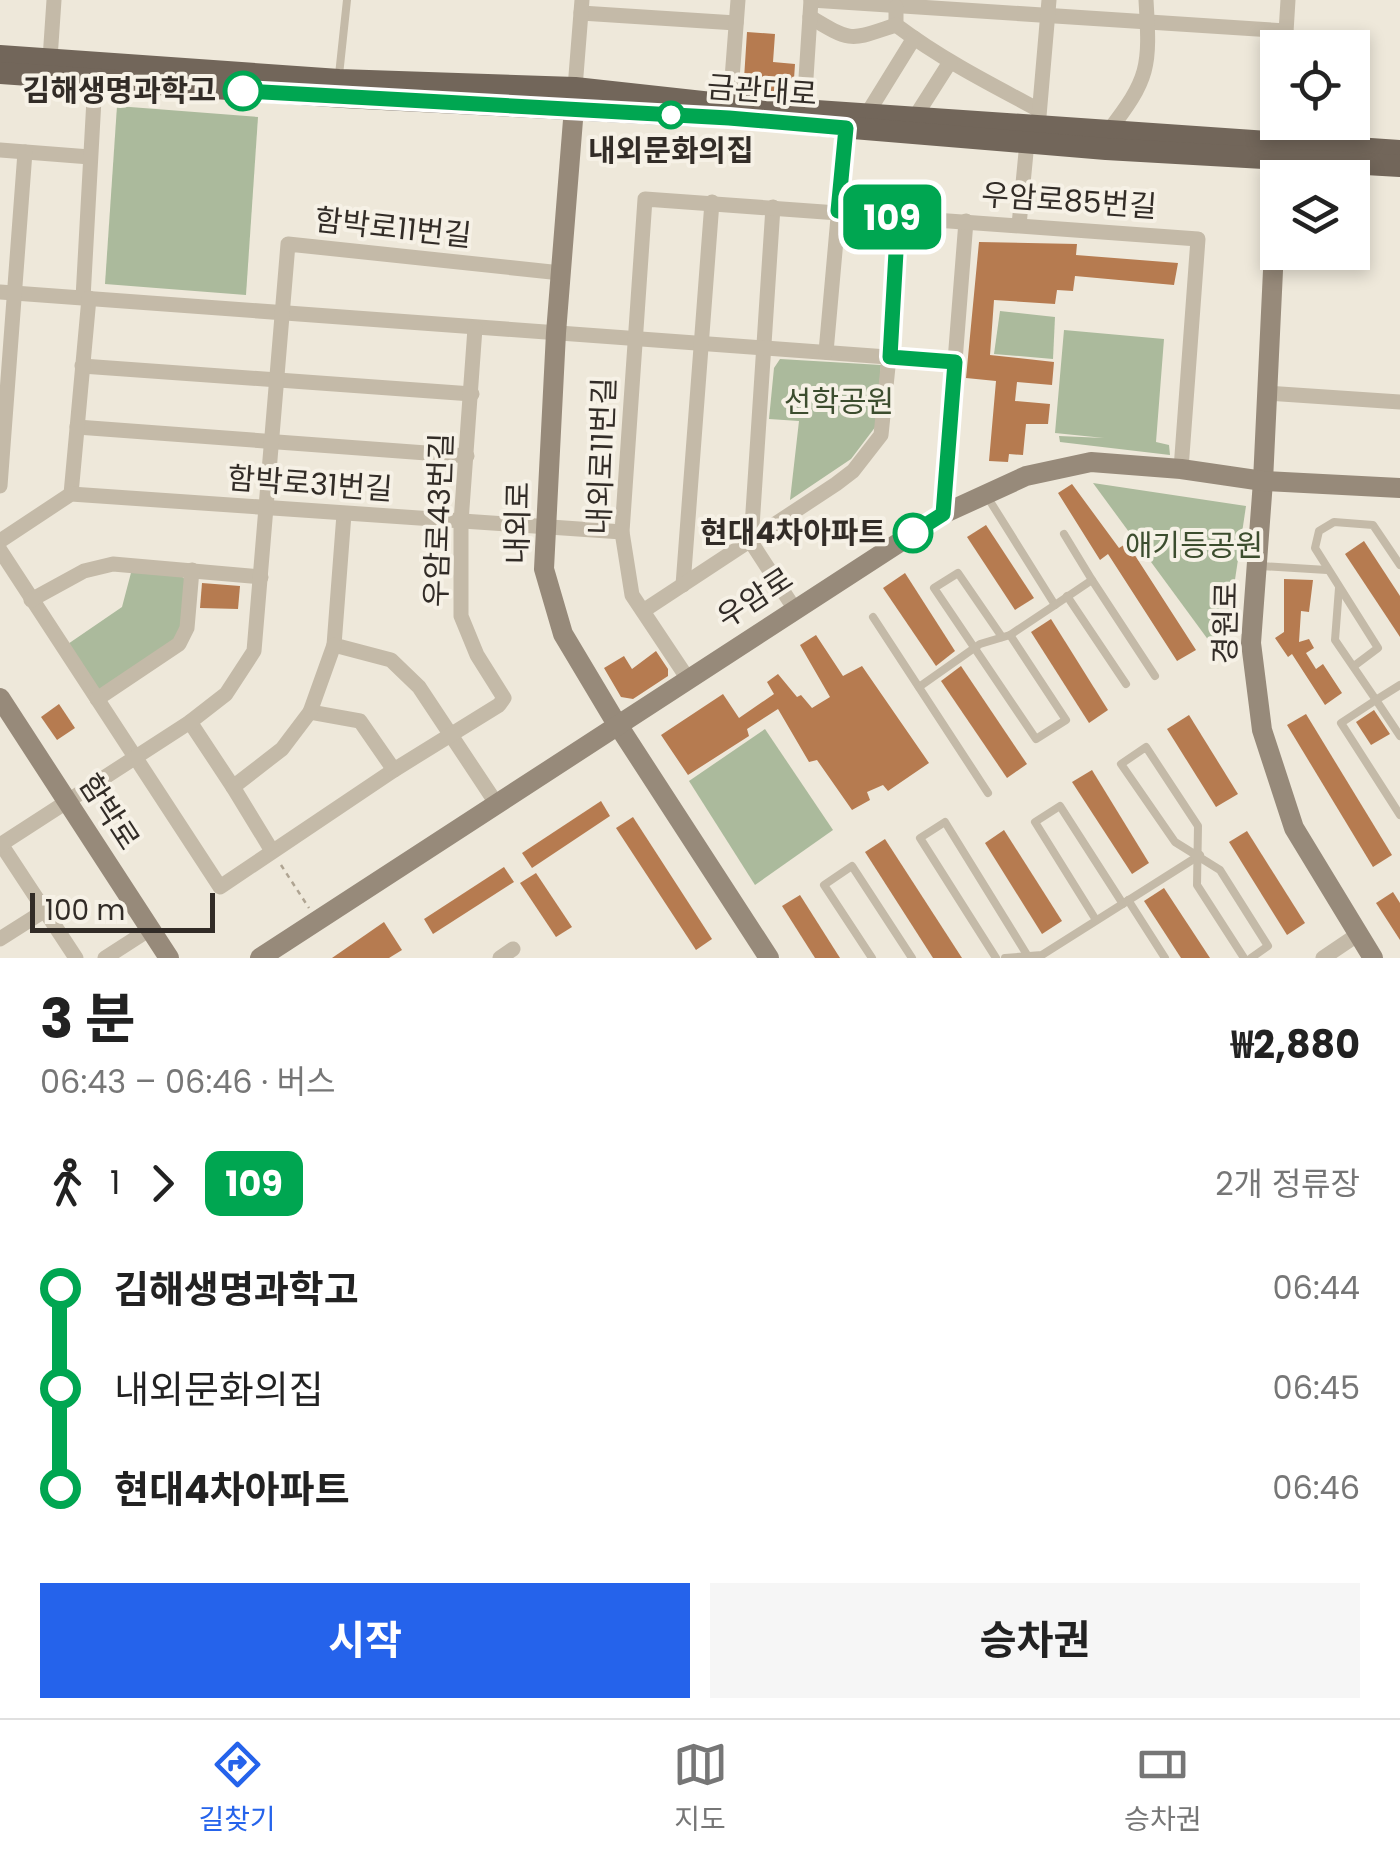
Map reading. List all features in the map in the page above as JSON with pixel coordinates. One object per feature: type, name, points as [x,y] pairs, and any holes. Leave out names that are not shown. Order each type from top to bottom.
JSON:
[{"type":"main road","name":"금관대로","points":[[0,56],[575,99],[846,128],[1035,126],[1400,151]]},
{"type":"main road","name":"금관대로","points":[[0,73],[94,82],[804,109],[1279,141],[1400,166]]},
{"type":"street","points":[[50,59],[54,0]]},
{"type":"street","points":[[659,18],[660,0]]},
{"type":"street","points":[[730,106],[738,0]]},
{"type":"street","points":[[804,109],[811,0],[896,7],[1049,8],[1260,36]]},
{"type":"street","points":[[1108,132],[1145,76],[1150,45],[1146,0]]},
{"type":"street","points":[[1286,30],[1288,0]]},
{"type":"street","points":[[575,99],[582,6],[659,18],[736,23]]},
{"type":"street","points":[[896,7],[896,24]]},
{"type":"street","points":[[1019,226],[1049,8]]},
{"type":"street","points":[[810,17],[844,38],[861,38],[896,24]]},
{"type":"street","points":[[896,24],[1035,126]]},
{"type":"street","points":[[867,114],[914,38]]},
{"type":"street","points":[[915,117],[950,62]]},
{"type":"street","points":[[0,540],[71,494],[86,298],[94,82]]},
{"type":"street","name":"내외로","points":[[575,99],[556,333],[544,568],[563,634],[769,958]]},
{"type":"street","points":[[826,352],[846,128]]},
{"type":"street","name":"경원로","points":[[1279,141],[1263,482],[1251,643],[1262,730],[1294,828],[1372,958]]},
{"type":"street","points":[[0,150],[90,157]]},
{"type":"street","points":[[0,486],[7,293],[25,152]]},
{"type":"street","name":"우암로85번길","points":[[646,199],[1198,239],[1180,469]]},
{"type":"street","name":"내외로11번길","points":[[646,199],[622,532],[632,595],[688,679]]},
{"type":"street","points":[[683,585],[712,202]]},
{"type":"street","points":[[773,208],[751,542],[794,608]]},
{"type":"street","points":[[643,611],[853,471],[881,434],[898,217]]},
{"type":"street","points":[[943,514],[966,220]]},
{"type":"street","name":"함박로11번길","points":[[282,313],[288,244],[562,273]]},
{"type":"street","points":[[7,293],[556,333]]},
{"type":"street","points":[[76,958],[1,845],[190,722],[226,694],[254,650],[282,313]]},
{"type":"street","name":"우암로43번길","points":[[451,736],[500,705],[504,698],[460,616],[461,522],[476,328]]},
{"type":"street","name":"내외로11번길","points":[[556,333],[955,362]]},
{"type":"street","points":[[82,366],[472,394]]},
{"type":"street","points":[[1267,392],[1400,402]]},
{"type":"street","points":[[78,427],[467,456]]},
{"type":"street","name":"우암로","points":[[260,958],[943,514],[1026,476],[1092,462],[1180,469],[1263,482],[1400,488]]},
{"type":"street","name":"함박로31번길","points":[[71,494],[622,532]]},
{"type":"street","points":[[232,787],[282,749],[310,712],[334,644],[344,514]]},
{"type":"street","points":[[0,550],[220,887],[451,736]]},
{"type":"street","points":[[31,600],[84,572],[113,564],[261,577]]},
{"type":"street","points":[[97,699],[179,644],[187,628],[192,570]]},
{"type":"street","points":[[334,644],[391,660],[419,687],[496,802]]},
{"type":"street","name":"함박로","points":[[0,698],[168,958]]},
{"type":"street","points":[[310,712],[360,720],[394,770]]},
{"type":"street","points":[[190,722],[272,851]]},
{"type":"street","points":[[0,939],[44,910]]},
{"type":"street","points":[[105,958],[150,929]]},
{"type":"street","points":[[1323,958],[1357,935]]},
{"type":"lane","points":[[339,80],[347,0]]},
{"type":"lane","points":[[986,494],[1054,604]]},
{"type":"lane","points":[[1354,666],[1378,648],[1315,548],[1319,532],[1334,522],[1373,525],[1400,566]]},
{"type":"lane","points":[[1064,534],[1155,676]]},
{"type":"lane","points":[[1256,566],[1328,570]]},
{"type":"lane","points":[[958,573],[1066,720],[1036,739],[974,648],[934,588],[958,573]]},
{"type":"lane","points":[[919,686],[974,648],[1006,636],[1092,580]]},
{"type":"lane","points":[[1339,588],[1336,640],[1400,736]]},
{"type":"lane","points":[[1067,596],[1126,684]]},
{"type":"lane","points":[[873,617],[988,792]]},
{"type":"lane","points":[[1400,684],[1341,723],[1400,815]]},
{"type":"lane","points":[[1244,958],[1197,885],[1200,855],[1198,826],[1146,747],[1121,764],[1175,842],[1200,855],[1220,870],[1268,946],[1252,958]]},
{"type":"lane","points":[[1096,920],[1035,822],[1060,806],[1162,957]]},
{"type":"lane","points":[[996,958],[920,838],[945,822],[1030,957]]},
{"type":"lane","points":[[1005,958],[1042,954],[1200,855]]},
{"type":"lane","points":[[872,958],[824,885],[852,866],[912,958]]},
{"type":"path","points":[[272,851],[318,921]]},
{"type":"green space","points":[[117,106],[258,117],[246,295],[105,284]]},
{"type":"green space","points":[[1000,311],[1055,317],[1053,359],[994,354]]},
{"type":"green space","points":[[1064,330],[1164,339],[1156,442],[1169,445],[1170,455],[1060,442],[1059,436],[1104,438],[1055,433]]},
{"type":"green space","name":"선학공원","points":[[780,359],[881,365],[876,426],[851,459],[790,500],[799,421],[769,419],[774,368]]},
{"type":"green space","name":"애기등공원","points":[[1093,483],[1246,506],[1223,660]]},
{"type":"green space","points":[[132,569],[179,574],[187,581],[180,630],[171,643],[101,694],[65,646],[122,607]]},
{"type":"green space","points":[[765,729],[833,830],[755,885],[689,781]]},
{"type":"building","points":[[747,32],[775,34],[773,62],[795,64],[793,94],[756,89],[744,79]]},
{"type":"building","points":[[979,242],[1077,244],[1076,255],[1178,263],[1174,285],[1075,276],[1073,291],[1057,290],[1055,304],[994,300],[990,355],[1054,362],[1052,385],[1017,382],[1015,401],[1050,404],[1048,424],[1026,424],[1023,455],[1009,454],[1008,462],[989,461],[996,381],[966,378]]},
{"type":"building","points":[[1072,484],[1119,548],[1127,543],[1196,650],[1177,661],[1108,554],[1100,560],[1058,493]]},
{"type":"building","points":[[986,525],[1034,598],[1015,610],[967,537]]},
{"type":"building","points":[[1364,541],[1400,596],[1400,637],[1345,554]]},
{"type":"building","points":[[905,573],[955,651],[936,666],[883,588]]},
{"type":"building","points":[[1284,579],[1313,580],[1309,612],[1301,611],[1299,642],[1309,639],[1314,648],[1306,653],[1316,669],[1323,664],[1342,693],[1325,705],[1292,654],[1288,657],[1275,638],[1284,632]]},
{"type":"building","points":[[202,583],[240,586],[238,609],[200,608]]},
{"type":"building","points":[[1051,619],[1108,710],[1089,723],[1031,632]]},
{"type":"building","points":[[816,635],[843,676],[862,666],[929,763],[888,791],[883,785],[867,792],[870,800],[852,810],[817,760],[809,762],[778,709],[747,729],[749,736],[688,775],[661,735],[723,694],[739,718],[774,694],[767,682],[778,674],[812,708],[830,697],[800,645]]},
{"type":"building","points":[[656,651],[668,669],[668,676],[633,699],[621,697],[604,668],[624,656],[632,669]]},
{"type":"building","points":[[961,666],[1027,764],[1007,778],[941,681]]},
{"type":"building","points":[[59,704],[75,728],[57,740],[41,717]]},
{"type":"building","points":[[1374,710],[1390,734],[1371,745],[1356,722]]},
{"type":"building","points":[[1306,714],[1392,855],[1373,867],[1287,725]]},
{"type":"building","points":[[1189,715],[1238,794],[1216,807],[1167,729]]},
{"type":"building","points":[[1092,770],[1149,863],[1132,874],[1072,782]]},
{"type":"building","points":[[601,801],[610,816],[532,868],[522,853]]},
{"type":"building","points":[[633,817],[712,939],[696,950],[616,828]]},
{"type":"building","points":[[1004,830],[1062,921],[1042,934],[985,843]]},
{"type":"building","points":[[1247,831],[1305,923],[1287,935],[1229,842]]},
{"type":"building","points":[[885,839],[962,958],[933,958],[865,852]]},
{"type":"building","points":[[504,867],[514,882],[433,934],[424,919]]},
{"type":"building","points":[[536,873],[572,927],[556,937],[520,883]]},
{"type":"building","points":[[1164,888],[1210,958],[1181,958],[1144,901]]},
{"type":"building","points":[[1393,892],[1400,903],[1400,940],[1376,903]]},
{"type":"building","points":[[800,895],[840,958],[815,958],[782,906]]},
{"type":"building","points":[[384,922],[402,950],[389,958],[332,958]]},
{"type":"bus line","name":"109","points":[[243,91],[846,128],[838,211],[898,217],[890,357],[955,362],[943,514],[913,533]]},
{"type":"place","name":"김해생명과학고","points":[[243,91]]},
{"type":"place","name":"내외문화의집","points":[[671,115]]},
{"type":"place","name":"현대4차아파트","points":[[913,533]]}]
